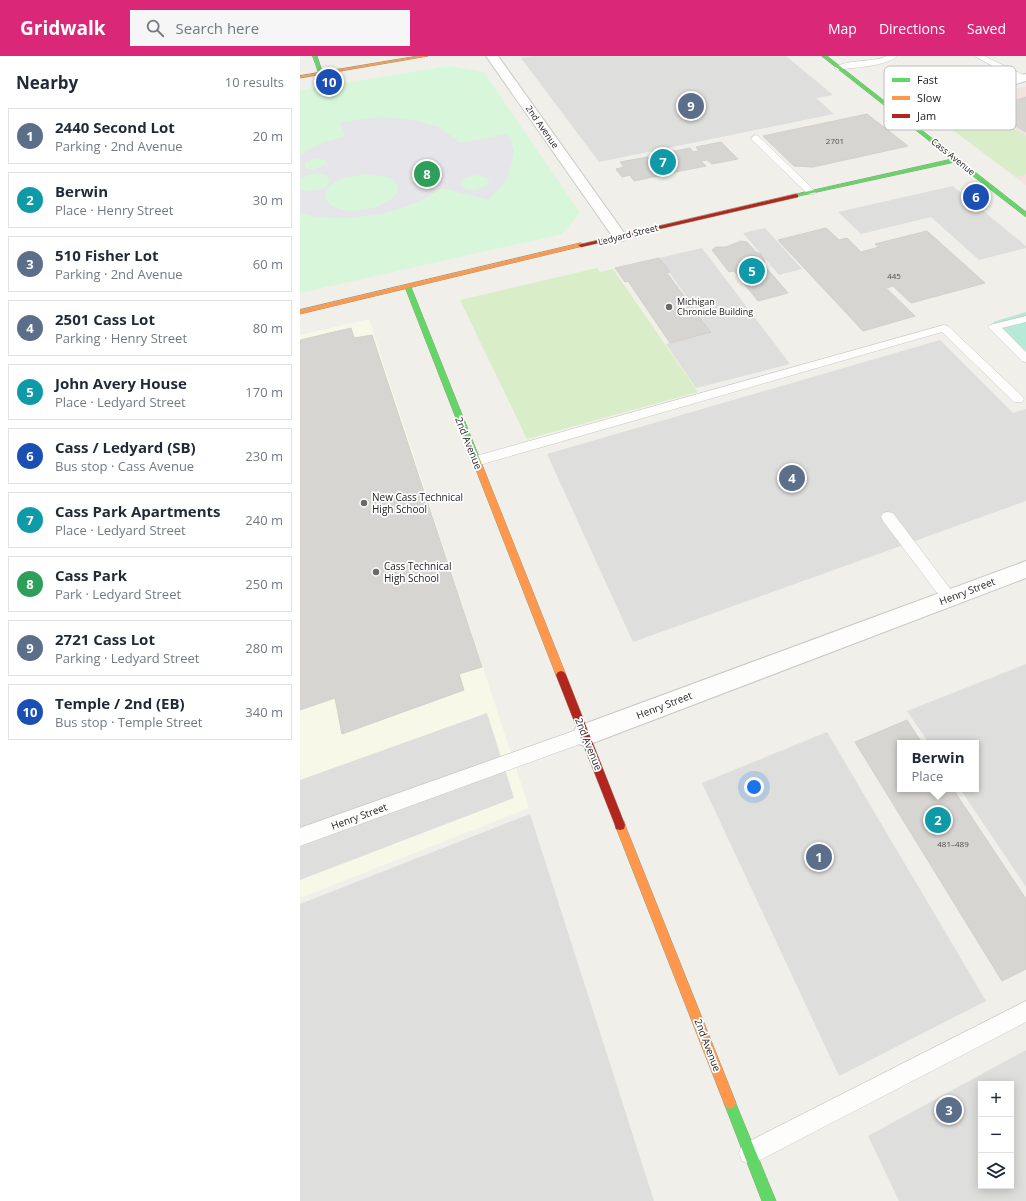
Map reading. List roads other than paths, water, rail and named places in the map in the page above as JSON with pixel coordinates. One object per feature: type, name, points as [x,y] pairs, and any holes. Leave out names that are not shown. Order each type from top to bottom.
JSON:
[{"type":"street","points":[[315,56],[321,74]]},
{"type":"street","points":[[300,77],[426,56]]},
{"type":"street","name":"2nd Avenue","points":[[492,56],[620,237]]},
{"type":"street","name":"Cass Avenue","points":[[824,56],[884,103]]},
{"type":"street","name":"Cass Avenue","points":[[919,130],[1026,215]]},
{"type":"street","name":"Ledyard Street","points":[[300,312],[811,192],[957,160]]},
{"type":"street","name":"2nd Avenue","points":[[408,287],[769,1201]]},
{"type":"street","name":"Henry Street","points":[[585,735],[1026,568]]},
{"type":"lane","points":[[848,65],[854,59],[864,56]]},
{"type":"lane","points":[[838,68],[848,65],[862,65],[893,56]]},
{"type":"lane","points":[[978,56],[999,66]]},
{"type":"lane","points":[[755,138],[811,192]]},
{"type":"lane","points":[[1026,319],[994,327],[1026,358]]},
{"type":"lane","points":[[476,461],[944,328],[1018,399]]},
{"type":"lane","points":[[888,517],[949,598]]},
{"type":"lane","name":"Henry Street","points":[[300,837],[585,735]]},
{"type":"lane","points":[[750,1152],[1026,1011]]},
{"type":"place","name":"Temple / 2nd (EB)","points":[[329,82]]},
{"type":"place","name":"2721 Cass Lot","points":[[691,106]]},
{"type":"place","name":"Cass Park Apartments","points":[[663,162]]},
{"type":"place","name":"Cass Park","points":[[427,174]]},
{"type":"place","name":"Cass / Ledyard (SB)","points":[[976,197]]},
{"type":"place","name":"John Avery House","points":[[752,271]]},
{"type":"place","name":"Michigan Chronicle Building","points":[[669,307]]},
{"type":"place","name":"2501 Cass Lot","points":[[792,478]]},
{"type":"place","name":"New Cass Technical High School","points":[[364,503]]},
{"type":"place","name":"Cass Technical High School","points":[[376,572]]},
{"type":"place","name":"Berwin","points":[[938,820]]},
{"type":"place","name":"2440 Second Lot","points":[[819,857]]},
{"type":"place","name":"510 Fisher Lot","points":[[949,1110]]}]
